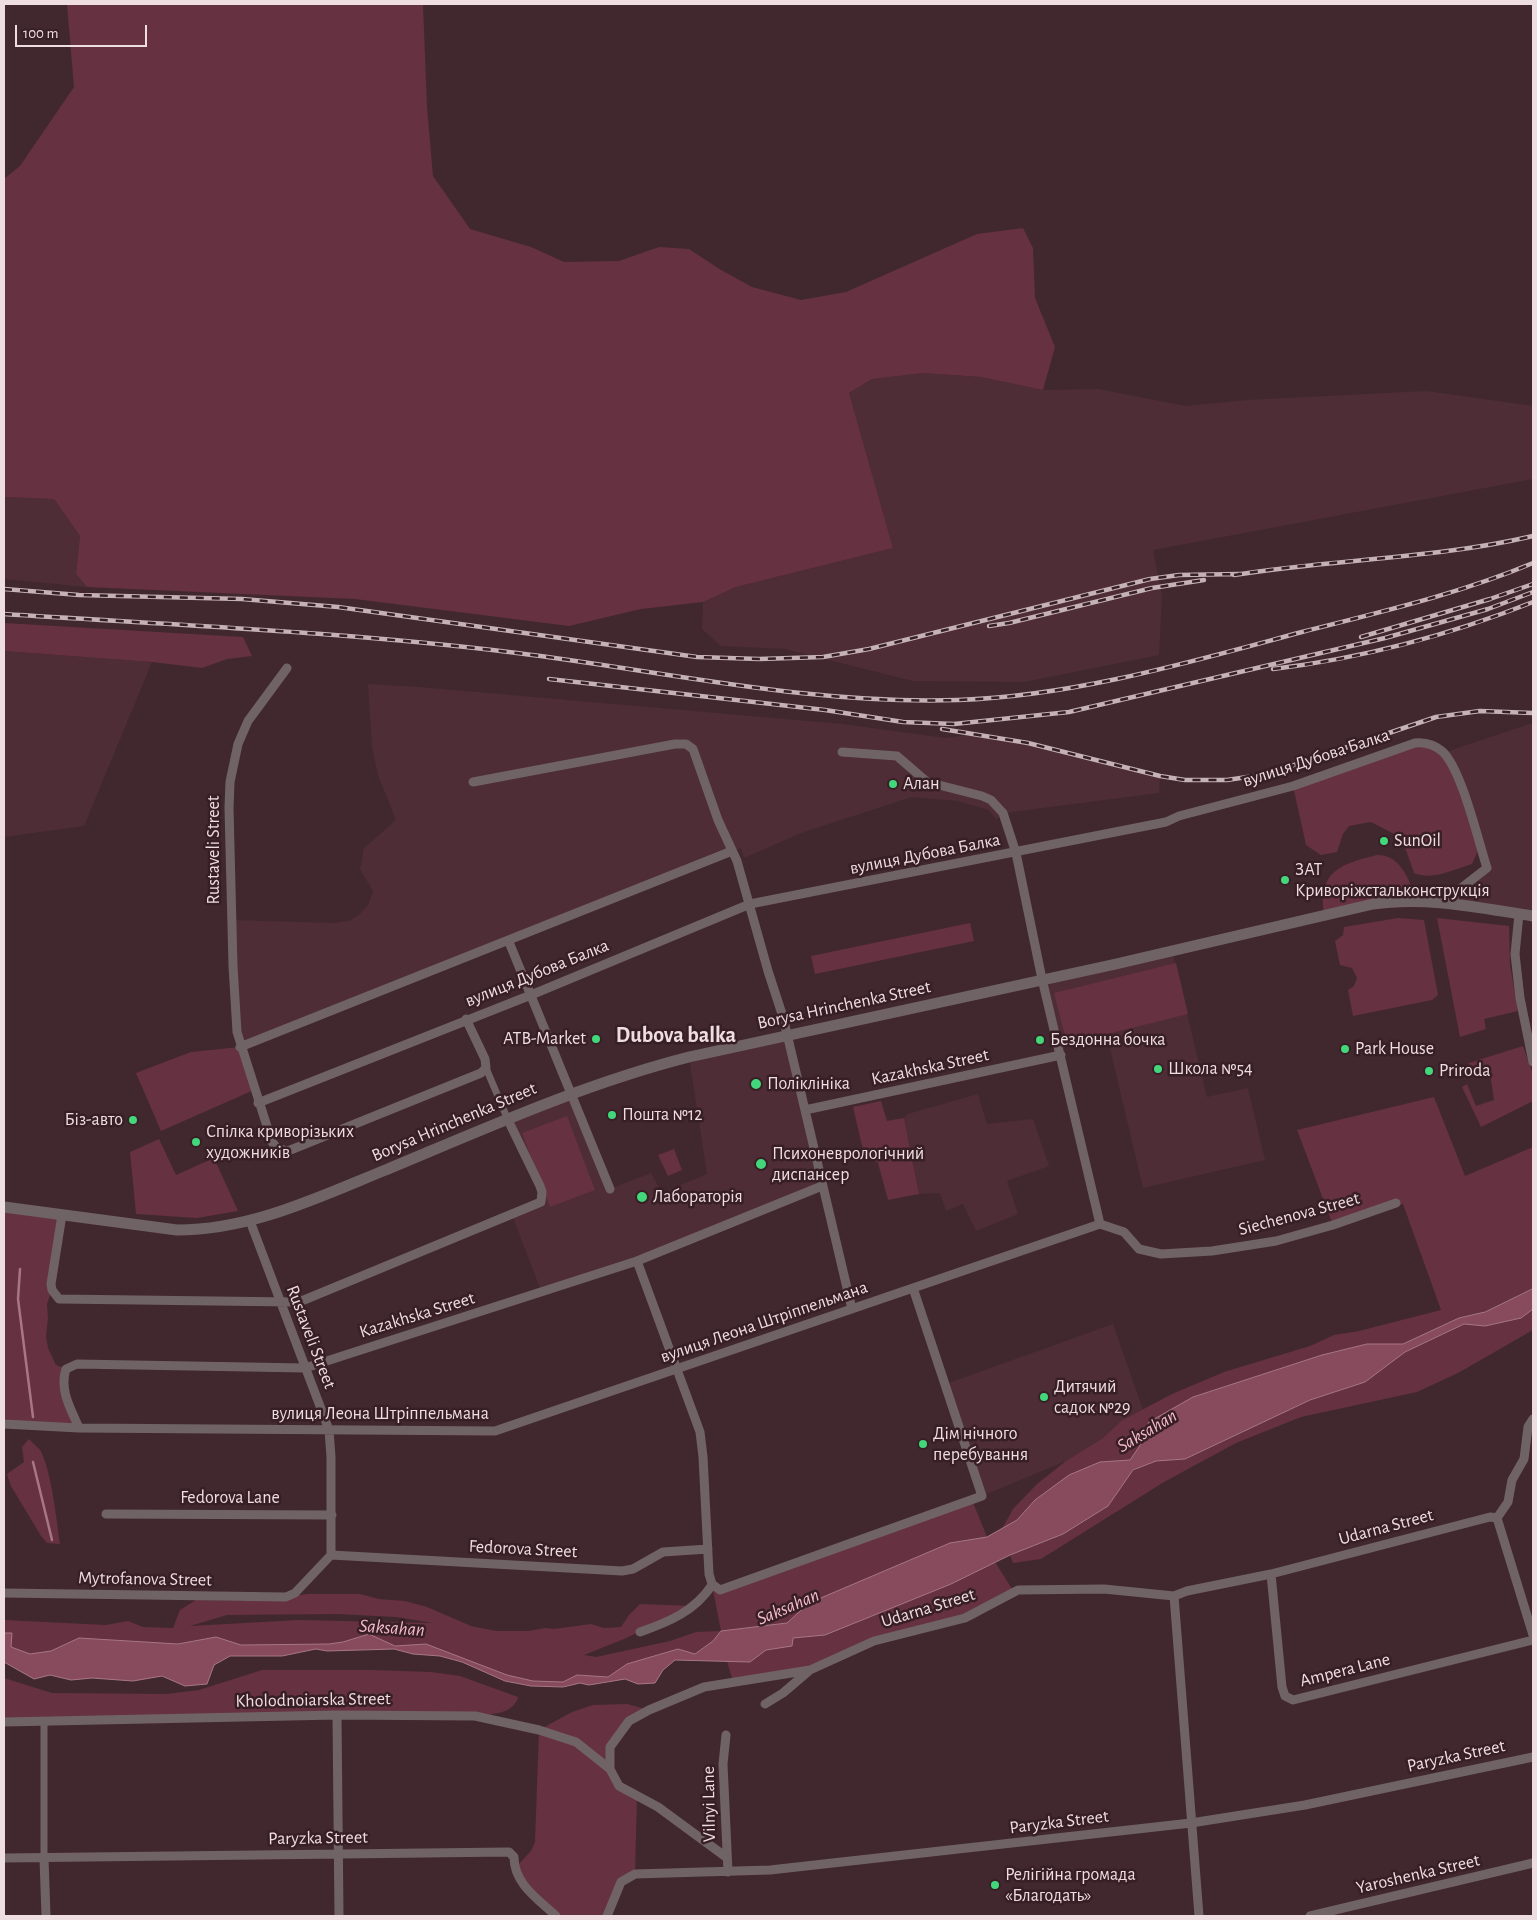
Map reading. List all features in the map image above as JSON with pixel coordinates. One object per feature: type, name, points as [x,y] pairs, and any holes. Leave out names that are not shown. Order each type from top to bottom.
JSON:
[{"type":"street","name":"Rustaveli Street","points":[[287,668],[248,721],[238,744],[230,782],[232,966],[237,1032],[240,1047],[272,1142],[277,1148],[286,1151],[481,1073],[486,1068]]},
{"type":"street","name":"вулиця Дубова Балка","points":[[258,1103],[466,1019],[531,995],[750,904],[1166,822],[1179,816],[1293,786],[1422,742],[1436,747],[1452,764],[1488,868],[1456,892],[1454,905]]},
{"type":"street","points":[[473,782],[675,744],[686,744],[693,749],[750,904],[763,955],[788,1035],[852,1308]]},
{"type":"street","points":[[842,752],[897,756],[933,785],[992,800],[1003,813],[1016,853],[1042,979],[1100,1224]]},
{"type":"street","points":[[240,1047],[509,942],[732,851]]},
{"type":"street","name":"Borysa Hrinchenka Street","points":[[4,1207],[177,1230],[222,1227],[250,1221],[309,1201],[508,1120],[571,1092],[661,1064],[1373,904],[1397,900],[1454,905],[1533,916]]},
{"type":"street","points":[[1519,914],[1515,954],[1520,998],[1533,1062]]},
{"type":"street","points":[[509,942],[610,1190]]},
{"type":"street","points":[[62,1215],[51,1284],[52,1290],[59,1298],[280,1301],[304,1300],[541,1202],[542,1192],[540,1186],[508,1120],[486,1068],[485,1059],[466,1019]]},
{"type":"street","name":"Kazakhska Street","points":[[805,1110],[1060,1055]]},
{"type":"street","name":"Kazakhska Street","points":[[79,1428],[66,1397],[62,1379],[66,1369],[77,1364],[306,1368],[637,1261],[822,1186]]},
{"type":"street","name":"Siechenova Street","points":[[1100,1224],[1124,1232],[1139,1249],[1161,1254],[1212,1251],[1276,1241],[1396,1203]]},
{"type":"street","name":"Rustaveli Street","points":[[250,1221],[329,1430],[332,1515],[331,1555]]},
{"type":"street","name":"вулиця Леона Штріппельмана","points":[[4,1424],[79,1428],[495,1431],[1100,1224]]},
{"type":"street","points":[[637,1261],[700,1432],[709,1574],[712,1585],[720,1590],[982,1496],[913,1288]]},
{"type":"street","points":[[1533,1419],[1528,1427],[1524,1459],[1512,1480],[1508,1502],[1497,1518],[1531,1616],[1533,1635]]},
{"type":"street","name":"Fedorova Lane","points":[[106,1514],[332,1515]]},
{"type":"street","name":"Udarna Street","points":[[765,1704],[783,1693],[810,1670],[874,1641],[965,1618],[1018,1590],[1104,1588],[1174,1596],[1187,1591],[1270,1574],[1490,1517],[1497,1518]]},
{"type":"street","name":"Fedorova Street","points":[[331,1555],[622,1571],[633,1569],[662,1552],[708,1549]]},
{"type":"street","name":"Mytrofanova Street","points":[[4,1592],[286,1598],[295,1593],[331,1555]]},
{"type":"street","name":"Ampera Lane","points":[[1270,1574],[1282,1687],[1285,1696],[1293,1700],[1533,1640]]},
{"type":"street","points":[[640,1632],[667,1622],[689,1610],[700,1602],[712,1585]]},
{"type":"street","points":[[1174,1596],[1199,1916]]},
{"type":"street","points":[[610,1769],[610,1747],[628,1721],[648,1710],[714,1684],[810,1670]]},
{"type":"street","points":[[337,1715],[339,1916]]},
{"type":"street","name":"Kholodnoiarska Street","points":[[4,1722],[337,1715],[475,1716],[539,1730],[576,1742],[610,1769],[619,1786],[630,1794],[658,1807],[726,1857]]},
{"type":"street","points":[[44,1721],[46,1916]]},
{"type":"street","name":"Vilnyi Lane","points":[[726,1735],[723,1764],[728,1872]]},
{"type":"street","name":"Paryzka Street","points":[[608,1916],[621,1882],[635,1874],[728,1872],[879,1858],[1191,1823],[1305,1805],[1533,1757]]},
{"type":"street","name":"Paryzka Street","points":[[4,1858],[509,1852],[514,1857],[514,1869],[521,1882],[556,1916]]},
{"type":"street","name":"Yaroshenka Street","points":[[1310,1916],[1533,1863]]},
{"type":"shaded area","points":[[67,4],[423,4],[427,107],[433,176],[470,229],[531,247],[564,262],[619,261],[659,247],[689,249],[752,287],[801,300],[846,292],[977,234],[1023,228],[1033,248],[1035,298],[1055,347],[1043,390],[981,377],[923,373],[872,379],[849,393],[893,548],[736,587],[703,602],[641,609],[569,626],[355,599],[87,587],[76,574],[80,536],[54,499],[4,497],[4,179],[20,166],[74,87]]},
{"type":"shaded area","points":[[923,373],[981,377],[1043,390],[1098,389],[1186,406],[1247,400],[1427,391],[1533,406],[1533,479],[1153,550],[1162,596],[1159,655],[1024,682],[913,681],[785,649],[721,646],[702,629],[703,602],[736,587],[893,548],[849,393],[872,379]]},
{"type":"shaded area","points":[[4,497],[54,499],[80,536],[76,574],[87,587],[4,579]]},
{"type":"shaded area","points":[[4,623],[243,637],[252,656],[227,659],[202,668],[152,662],[4,651]]},
{"type":"shaded area","points":[[4,651],[152,662],[84,826],[4,837]]},
{"type":"shaded area","points":[[368,684],[842,724],[945,738],[976,734],[1028,743],[1160,776],[1159,793],[1011,812],[996,819],[989,810],[958,801],[912,797],[801,833],[744,858],[741,848],[732,851],[240,1047],[231,920],[334,923],[349,921],[359,915],[368,905],[373,891],[360,869],[364,848],[396,820],[378,775],[372,747]]},
{"type":"shaded area","points":[[1533,723],[1533,916],[1454,905],[1454,897],[1487,868],[1449,751]]},
{"type":"shaded area","points":[[1415,743],[1444,753],[1480,846],[1472,864],[1436,875],[1428,876],[1414,873],[1406,850],[1394,834],[1371,822],[1349,826],[1343,834],[1337,852],[1321,855],[1306,845],[1293,786]]},
{"type":"shaded area","points":[[1377,855],[1392,859],[1398,864],[1408,878],[1417,901],[1324,915],[1324,888],[1334,872],[1353,862]]},
{"type":"shaded area","points":[[1398,918],[1424,920],[1438,995],[1432,1000],[1353,1016],[1348,990],[1354,986],[1357,978],[1352,968],[1340,965],[1335,941],[1343,935],[1344,927]]},
{"type":"shaded area","points":[[1437,918],[1509,926],[1510,965],[1518,1011],[1484,1019],[1486,1029],[1460,1037]]},
{"type":"shaded area","points":[[970,923],[974,941],[815,974],[811,956]]},
{"type":"shaded area","name":"Школа №54","points":[[1172,951],[1207,1097],[1248,1088],[1265,1160],[1143,1188],[1108,1040],[1060,1049],[1042,979]]},
{"type":"shaded area","points":[[1176,963],[1188,1014],[1067,1044],[1054,993]]},
{"type":"shaded area","name":"Психоневрологічний диспансер","points":[[788,1035],[822,1186],[542,1293],[512,1215],[542,1199],[508,1120],[571,1093],[610,1189],[651,1173],[662,1193],[707,1174],[689,1057]]},
{"type":"shaded area","points":[[1523,1046],[1533,1074],[1533,1101],[1481,1127],[1462,1087],[1467,1084],[1476,1106],[1494,1100],[1490,1073],[1474,1074],[1470,1069],[1466,1070],[1469,1063]]},
{"type":"shaded area","points":[[240,1047],[254,1090],[161,1131],[136,1073],[191,1052]]},
{"type":"shaded area","points":[[978,1094],[987,1124],[1033,1119],[1049,1166],[1007,1181],[1018,1214],[976,1231],[963,1204],[946,1211],[940,1193],[919,1194],[904,1118],[908,1114]]},
{"type":"shaded area","points":[[1434,1097],[1465,1176],[1533,1147],[1533,1289],[1485,1312],[1459,1318],[1403,1344],[1367,1344],[1322,1355],[1193,1397],[1150,1422],[1139,1447],[1130,1460],[1100,1462],[1035,1500],[1017,1520],[1002,1529],[1013,1509],[1037,1484],[1066,1461],[1103,1438],[1121,1421],[1172,1394],[1224,1372],[1310,1346],[1334,1335],[1359,1331],[1441,1310],[1403,1204],[1333,1225],[1297,1130]]},
{"type":"shaded area","points":[[881,1101],[887,1121],[904,1118],[919,1194],[888,1200],[878,1163],[864,1154],[853,1107]]},
{"type":"shaded area","points":[[567,1116],[595,1190],[550,1207],[522,1133]]},
{"type":"shaded area","points":[[159,1139],[176,1175],[214,1158],[238,1211],[197,1218],[136,1214],[130,1152]]},
{"type":"shaded area","points":[[674,1149],[682,1170],[668,1176],[658,1155]]},
{"type":"shaded area","points":[[4,1207],[62,1215],[52,1290],[47,1304],[46,1336],[48,1348],[56,1365],[66,1369],[63,1379],[79,1428],[4,1424]]},
{"type":"shaded area","points":[[1533,1309],[1533,1330],[1458,1373],[1417,1392],[1301,1417],[1236,1443],[1164,1482],[1041,1559],[1013,1563],[1010,1555],[1063,1534],[1108,1506],[1133,1471],[1156,1461],[1185,1459],[1310,1400],[1365,1382],[1405,1352],[1464,1324],[1485,1326],[1521,1318]]},
{"type":"shaded area","name":"Дитячий садок №29","points":[[1113,1324],[1143,1410],[1121,1421],[1103,1438],[1066,1461],[982,1496],[946,1384]]},
{"type":"shaded area","points":[[29,1439],[40,1450],[44,1458],[53,1496],[60,1544],[47,1543],[41,1536],[11,1486],[7,1474],[24,1462],[22,1447]]},
{"type":"shaded area","points":[[972,1500],[987,1537],[950,1543],[809,1603],[787,1623],[721,1631],[712,1585],[720,1590]]},
{"type":"shaded area","points":[[995,1562],[1014,1592],[983,1610],[874,1641],[810,1670],[733,1682],[727,1661],[750,1662],[766,1650],[792,1646],[792,1638],[825,1635],[951,1584]]},
{"type":"shaded area","points":[[308,1594],[360,1594],[379,1599],[405,1601],[427,1607],[471,1626],[496,1631],[529,1631],[591,1624],[604,1628],[621,1627],[640,1604],[693,1606],[624,1639],[584,1655],[596,1657],[670,1641],[696,1632],[721,1631],[713,1641],[695,1654],[678,1649],[627,1664],[608,1677],[577,1675],[563,1682],[533,1681],[507,1675],[426,1644],[395,1646],[369,1634],[329,1644],[241,1645],[215,1637],[178,1644],[79,1638],[51,1651],[30,1654],[11,1647],[4,1634],[4,1620],[106,1625],[128,1621],[143,1627],[173,1628],[180,1610],[196,1600],[248,1601]],"holes":[[[338,1614],[396,1617],[433,1623],[299,1620],[190,1626],[227,1615]]]},
{"type":"shaded area","points":[[262,1670],[431,1672],[460,1676],[518,1697],[515,1703],[506,1710],[494,1714],[475,1716],[4,1722],[4,1678],[52,1693],[167,1694],[199,1690]]},
{"type":"shaded area","points":[[627,1704],[649,1710],[629,1721],[610,1747],[610,1769],[619,1786],[637,1797],[635,1874],[628,1877],[607,1916],[556,1916],[514,1869],[531,1851],[535,1842],[539,1730],[572,1712],[593,1705]]},
{"type":"water","name":"Saksahan","points":[[1533,1289],[1533,1309],[1521,1318],[1485,1326],[1464,1324],[1405,1352],[1365,1382],[1310,1400],[1185,1459],[1156,1461],[1133,1470],[1108,1506],[1063,1534],[1010,1555],[951,1584],[825,1635],[793,1638],[792,1646],[766,1650],[750,1662],[675,1660],[663,1670],[655,1683],[638,1684],[625,1679],[589,1685],[580,1683],[563,1687],[531,1686],[505,1681],[462,1662],[440,1656],[413,1654],[394,1649],[327,1651],[316,1649],[282,1656],[230,1656],[214,1665],[207,1684],[185,1686],[162,1676],[133,1681],[92,1678],[71,1680],[50,1675],[34,1679],[4,1662],[4,1633],[12,1633],[11,1647],[30,1654],[51,1651],[79,1638],[178,1644],[216,1637],[241,1645],[329,1644],[369,1634],[395,1646],[426,1644],[507,1675],[533,1681],[563,1682],[577,1675],[608,1677],[627,1664],[678,1649],[695,1654],[713,1641],[721,1631],[787,1623],[809,1603],[950,1543],[987,1537],[1017,1520],[1035,1500],[1069,1475],[1100,1462],[1130,1460],[1139,1447],[1149,1422],[1193,1397],[1322,1355],[1367,1344],[1403,1344],[1459,1318],[1485,1312]]},
{"type":"waterway","points":[[20,1269],[18,1299],[33,1417]]},
{"type":"waterway","points":[[33,1462],[52,1540]]},
{"type":"railway","points":[[1234,575],[1309,565],[1459,550],[1533,536]]},
{"type":"railway","points":[[4,614],[389,640],[572,660],[792,692],[903,700],[958,700],[1045,692],[1089,685],[1175,666],[1419,602],[1477,584],[1533,563]]},
{"type":"railway","points":[[4,589],[79,595],[242,599],[338,607],[697,657],[759,659],[823,657],[869,649],[1150,579],[1179,575],[1240,574]]},
{"type":"railway","points":[[989,626],[1009,623],[1152,588],[1204,580]]},
{"type":"railway","points":[[1361,637],[1490,599],[1533,584]]},
{"type":"railway","points":[[549,679],[825,710],[903,722],[954,724],[1069,712],[1385,638],[1488,609],[1533,592]]},
{"type":"railway","points":[[1273,669],[1340,659],[1405,644],[1469,625],[1533,602]]},
{"type":"railway","points":[[942,729],[1028,743],[1160,776],[1185,780],[1227,780],[1268,774],[1436,717],[1480,711],[1533,713]]},
{"type":"place","name":"Алан","points":[[893,784]]},
{"type":"place","name":"SunOil","points":[[1384,841]]},
{"type":"place","name":"ЗАТ Криворіжстальконструкція","points":[[1285,880]]},
{"type":"place","name":"ATB-Market","points":[[596,1039]]},
{"type":"place","name":"Бездонна бочка","points":[[1040,1040]]},
{"type":"place","name":"Park House","points":[[1345,1049]]},
{"type":"place","name":"Школа №54","points":[[1158,1069]]},
{"type":"place","name":"Priroda","points":[[1429,1071]]},
{"type":"place","name":"Поліклініка","points":[[756,1084]]},
{"type":"place","name":"Пошта №12","points":[[612,1115]]},
{"type":"place","name":"Біз-авто","points":[[133,1120]]},
{"type":"place","name":"Спілка криворізьких художників","points":[[196,1142]]},
{"type":"place","name":"Психоневрологічний диспансер","points":[[761,1164]]},
{"type":"place","name":"Лабораторія","points":[[642,1197]]},
{"type":"place","name":"Дитячий садок №29","points":[[1044,1397]]},
{"type":"place","name":"Дім нічного перебування","points":[[923,1444]]},
{"type":"place","name":"Релігійна громада «Благодать»","points":[[995,1885]]},
{"type":"district","name":"Dubova balka","points":[[676,1035]]}]
